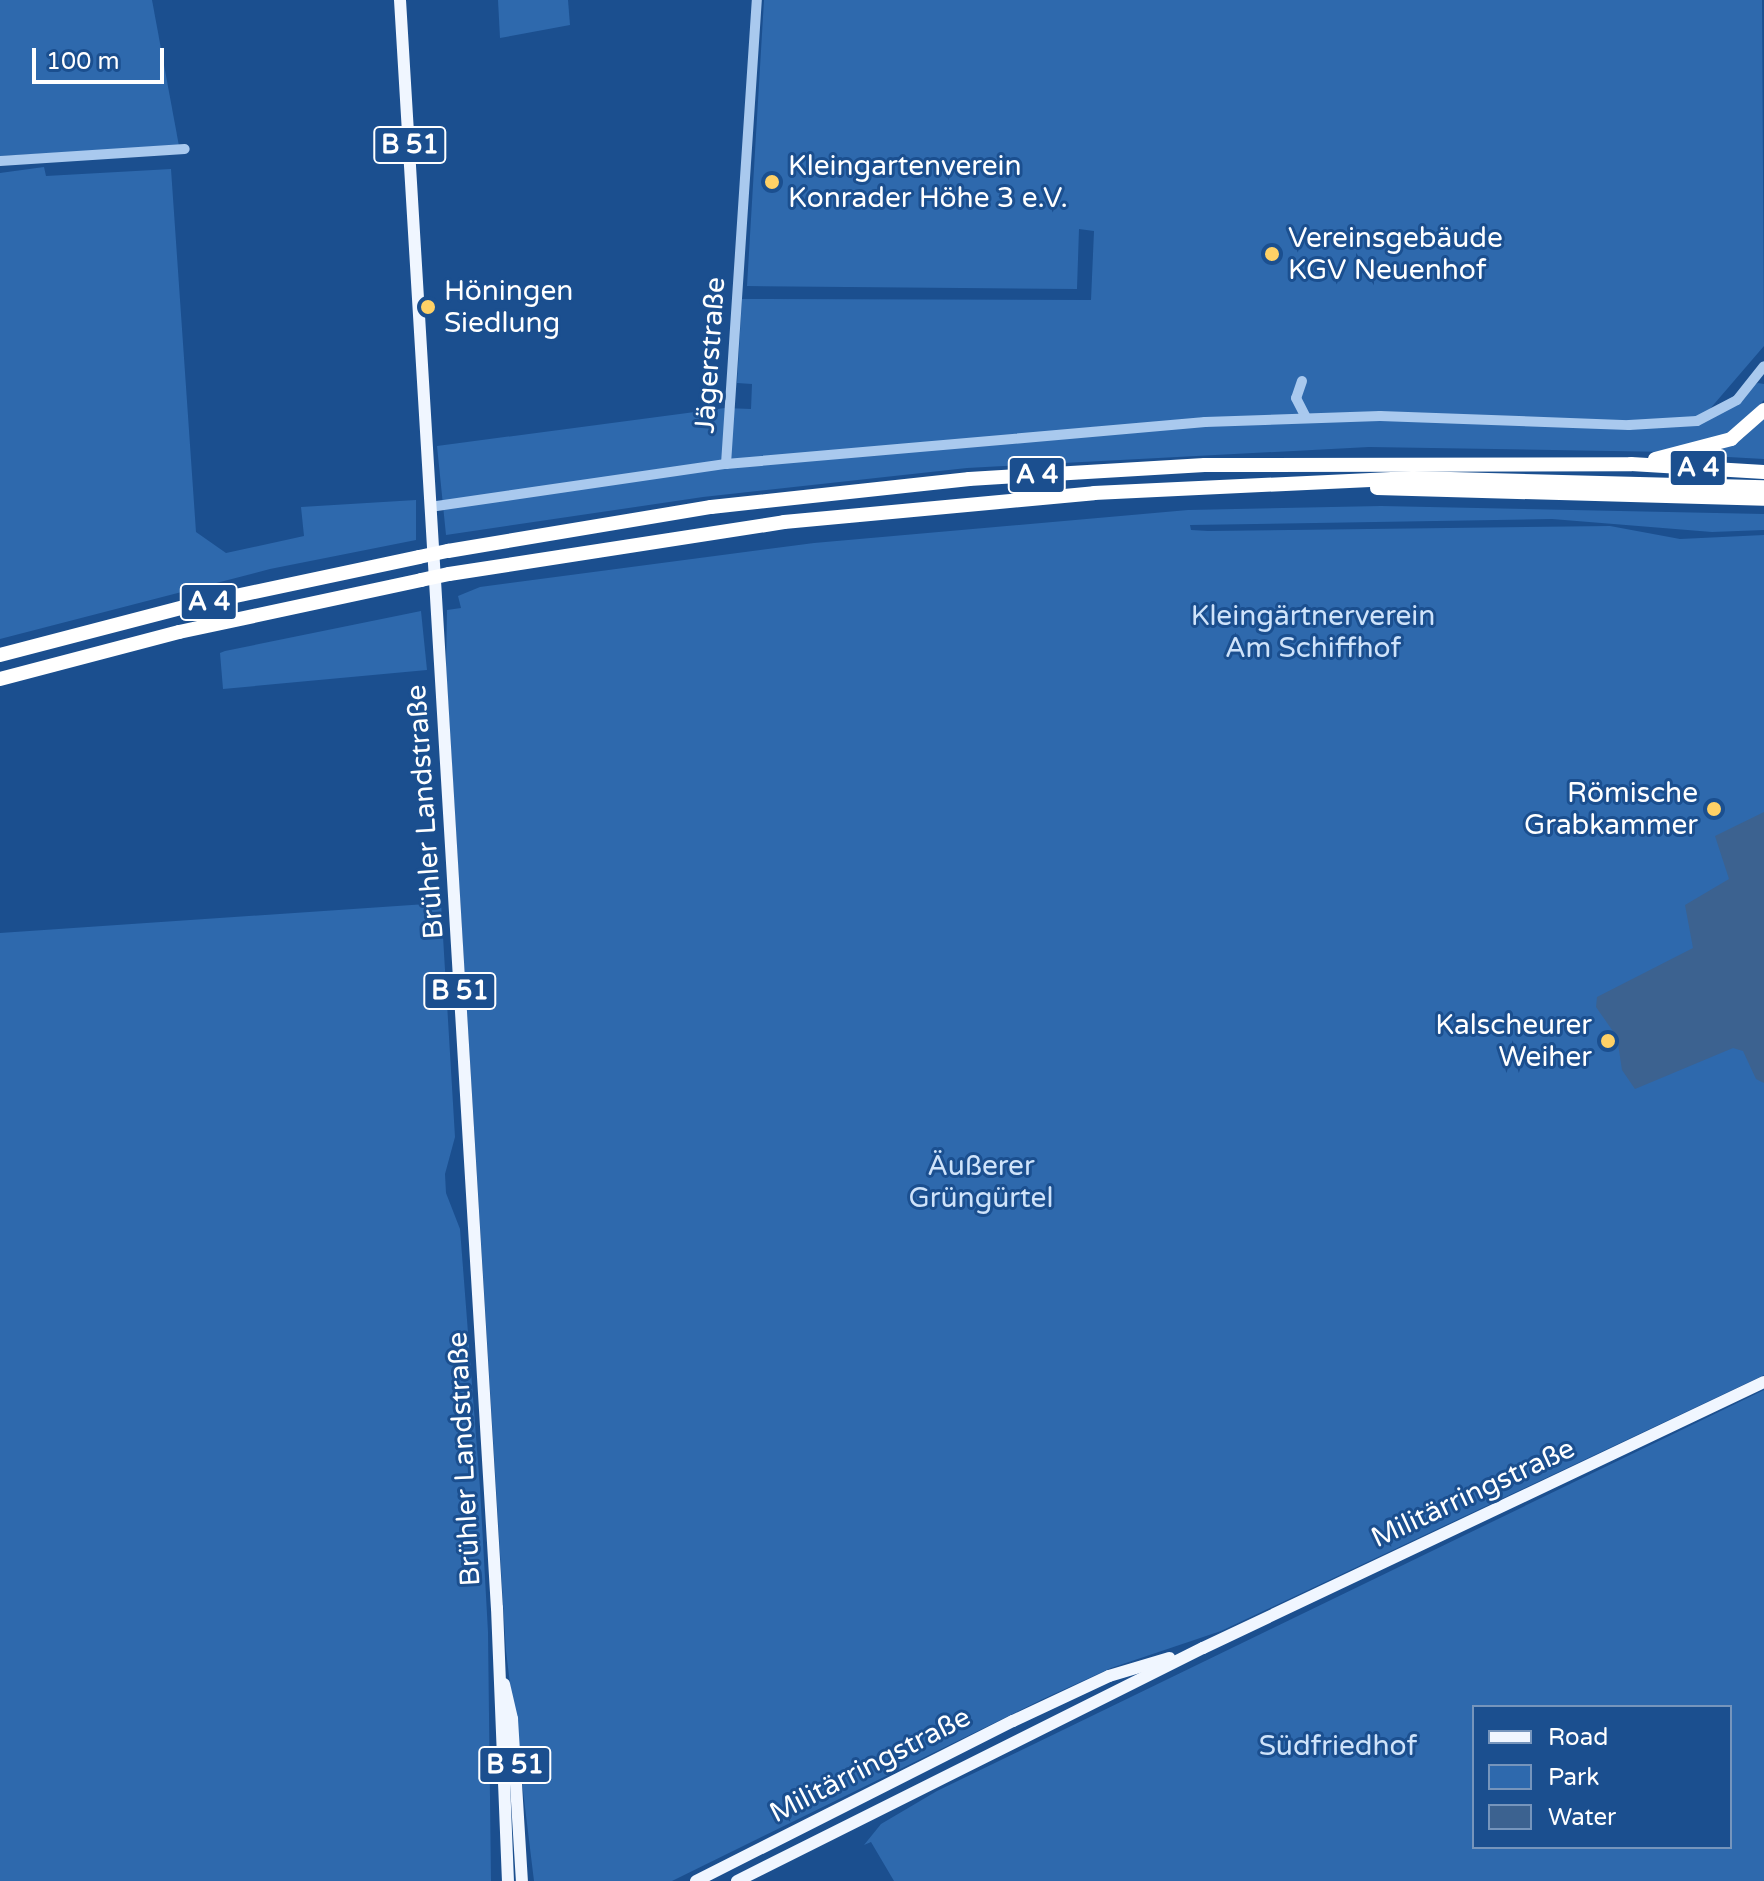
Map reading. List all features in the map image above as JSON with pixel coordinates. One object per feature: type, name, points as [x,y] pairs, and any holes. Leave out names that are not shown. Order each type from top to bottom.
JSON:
[{"type":"highway","points":[[1631,464],[1699,451],[1731,439],[1764,410]]},
{"type":"highway","name":"A 4","points":[[0,655],[184,607],[448,551],[711,507],[969,479],[1253,464],[1631,464],[1764,472]]},
{"type":"highway","name":"A 4","points":[[0,679],[207,625],[449,574],[597,548],[870,512],[1094,493],[1413,478],[1764,487]]},
{"type":"highway","name":"A 4","points":[[1345,483],[1413,491],[1764,499]]},
{"type":"main road","name":"Brühler Landstraße","points":[[400,0],[500,1669],[508,1881]]},
{"type":"main road","name":"Militärringstraße","points":[[737,1881],[1203,1648],[1764,1382]]},
{"type":"main road","name":"Militärringstraße","points":[[696,1881],[1109,1676],[1203,1648]]},
{"type":"main road","name":"Brühler Landstraße","points":[[500,1669],[512,1719],[522,1881]]},
{"type":"street","name":"Jägerstraße","points":[[430,507],[726,464],[757,0]]},
{"type":"street","points":[[0,161],[185,149]]},
{"type":"street","points":[[726,464],[1306,418],[1629,425],[1697,421],[1737,400],[1762,372]]},
{"type":"street","points":[[1302,381],[1296,398],[1306,418]]},
{"type":"green space","points":[[0,0],[152,0],[179,146],[0,156]]},
{"type":"green space","points":[[498,0],[568,0],[570,25],[500,38]]},
{"type":"green space","points":[[764,0],[1762,0],[1764,346],[1709,410],[1758,383],[1764,384],[1764,400],[1737,429],[1716,441],[1671,452],[1369,447],[967,468],[703,497],[446,535],[437,446],[725,408],[751,409],[752,384],[737,383],[742,299],[1091,300],[1094,231],[1079,229],[1077,289],[747,286]]},
{"type":"green space","points":[[44,167],[46,176],[171,169],[196,532],[226,553],[304,536],[301,507],[416,500],[416,540],[270,569],[0,639],[0,173]]},
{"type":"green space","points":[[1764,418],[1764,459],[1710,456],[1743,438]]},
{"type":"green space","name":"Äußerer Grüngürtel","points":[[1381,506],[1764,514],[1764,530],[1712,532],[1552,519],[1190,525],[1191,530],[1208,531],[1610,526],[1680,539],[1764,535],[1764,1375],[1221,1631],[1111,1668],[1043,1699],[672,1881],[534,1881],[506,1651],[446,669],[447,610],[461,608],[458,596],[480,587],[814,543],[1188,510]]},
{"type":"green space","points":[[421,611],[427,670],[223,689],[220,653],[225,651]]},
{"type":"green space","points":[[441,903],[455,1137],[445,1174],[446,1193],[460,1229],[480,1488],[488,1632],[491,1881],[0,1881],[0,933]]},
{"type":"green space","name":"Südfriedhof","points":[[1764,1390],[1764,1881],[894,1881],[871,1842],[864,1845],[881,1824],[937,1791]]},
{"type":"water","name":"Kalscheurer Weiher","points":[[1764,812],[1764,1083],[1756,1079],[1743,1051],[1733,1048],[1635,1089],[1622,1070],[1617,1037],[1596,1007],[1597,997],[1693,948],[1685,905],[1729,879],[1715,836]]},
{"type":"place","name":"Kleingartenverein Konrader Höhe 3 e.V.","points":[[772,182]]},
{"type":"place","name":"Vereinsgebäude KGV Neuenhof","points":[[1272,254]]},
{"type":"place","name":"Höningen Siedlung","points":[[428,307]]},
{"type":"place","name":"Römische Grabkammer","points":[[1714,809]]},
{"type":"place","name":"Kalscheurer Weiher","points":[[1608,1041]]},
{"type":"park label","name":"Kleingärtnerverein Am Schiffhof","points":[[1313,632]]}]
